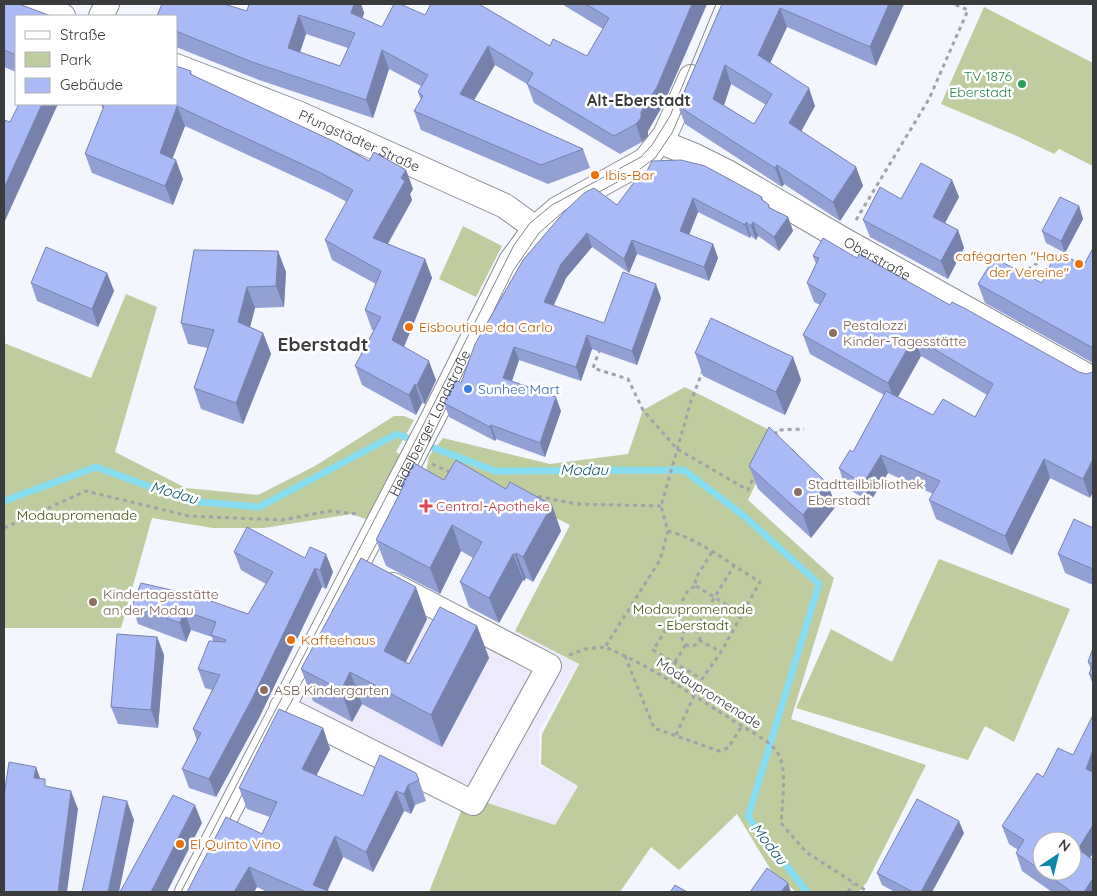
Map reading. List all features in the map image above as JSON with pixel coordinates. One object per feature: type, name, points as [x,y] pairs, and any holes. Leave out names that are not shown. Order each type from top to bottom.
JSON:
[{"type":"street","points":[[34,4],[61,15]]},
{"type":"street","name":"Heidelberger Landstraße","points":[[187,892],[430,424],[511,261],[535,228],[557,210],[645,160],[661,142],[699,58]]},
{"type":"street","name":"Pfungstädter Straße","points":[[178,67],[300,114],[505,206],[535,228]]},
{"type":"street","name":"Oberstraße","points":[[661,142],[729,173],[844,240],[1093,379]]},
{"type":"street","points":[[282,707],[473,803],[549,666],[356,566]]},
{"type":"path","points":[[844,240],[929,99],[968,10],[954,4]]},
{"type":"path","points":[[1017,277],[1051,254],[1060,258]]},
{"type":"path","points":[[984,260],[1000,269]]},
{"type":"path","points":[[603,340],[594,368],[628,379],[643,410],[677,449],[748,490],[756,472]]},
{"type":"path","points":[[549,666],[558,659],[585,649],[605,647],[660,560],[668,532],[661,506],[691,401],[703,368]]},
{"type":"path","points":[[773,438],[777,430],[804,430]]},
{"type":"path","points":[[415,452],[453,473]]},
{"type":"path","points":[[4,528],[86,491],[189,516],[282,520],[329,511],[358,514]]},
{"type":"path","points":[[528,494],[577,504],[661,506]]},
{"type":"path","points":[[668,532],[680,534],[760,582],[721,652],[702,679],[653,650],[667,628],[674,625]]},
{"type":"path","points":[[696,586],[696,579],[712,552]]},
{"type":"path","points":[[696,629],[734,566]]},
{"type":"path","points":[[696,586],[742,614]]},
{"type":"path","points":[[674,625],[673,617],[689,589],[696,586]]},
{"type":"path","points":[[674,625],[684,631]]},
{"type":"path","points":[[684,631],[690,628],[696,629],[700,635],[699,640],[695,644],[686,644]]},
{"type":"path","points":[[684,631],[683,639],[686,644]]},
{"type":"path","points":[[699,640],[721,652]]},
{"type":"path","points":[[675,663],[686,644]]},
{"type":"path","name":"Modaupromenade","points":[[605,647],[624,655],[694,696],[762,739],[777,752],[783,768],[781,823],[806,852],[868,892]]},
{"type":"path","points":[[624,655],[654,728],[719,751],[728,748],[742,726]]},
{"type":"path","points":[[676,735],[694,696]]},
{"type":"path","points":[[848,892],[853,884]]},
{"type":"shaded area","points":[[377,569],[510,639],[515,631],[578,664],[539,732],[539,766],[578,785],[555,825],[360,759],[287,725]]},
{"type":"green space","name":"TV 1876 Eberstadt","points":[[984,7],[1093,63],[1093,166],[1059,149],[1054,154],[941,104]]},
{"type":"green space","points":[[463,226],[502,246],[476,297],[439,279]]},
{"type":"green space","name":"Modaupromenade","points":[[126,294],[157,307],[115,452],[186,488],[258,495],[315,466],[394,416],[404,416],[414,420],[396,452],[403,456],[368,520],[352,514],[264,528],[213,528],[152,518],[121,628],[4,628],[4,343],[91,378]]},
{"type":"green space","name":"Modaupromenade - Eberstadt","points":[[685,387],[779,435],[748,500],[834,578],[791,719],[926,765],[867,882],[859,892],[796,892],[771,870],[737,814],[679,870],[651,847],[620,892],[429,892],[467,796],[555,825],[578,786],[541,764],[542,734],[579,664],[515,631],[570,525],[530,505],[423,489],[429,456],[443,438],[550,464],[628,454],[643,410]]},
{"type":"green space","points":[[939,559],[1070,609],[1014,742],[985,726],[968,760],[796,708],[831,629],[892,662]]},
{"type":"building","points":[[4,4],[19,4],[48,15],[15,15],[15,55],[4,50]]},
{"type":"building","points":[[162,4],[224,4],[247,11],[249,4],[354,4],[351,13],[382,27],[394,4],[400,4],[425,15],[431,4],[479,4],[550,46],[553,39],[587,56],[609,18],[586,4],[692,4],[657,87],[641,112],[641,118],[636,124],[614,136],[527,84],[533,73],[488,46],[460,94],[583,149],[541,165],[414,111],[423,96],[418,92],[428,75],[382,50],[366,100],[252,62],[178,32],[178,15],[157,15]],"holes":[[[299,15],[355,33],[340,66],[288,48]]]},
{"type":"building","points":[[722,4],[889,4],[870,47],[780,8],[758,55],[809,88],[789,123],[856,167],[833,202],[777,165],[775,168],[678,106]],"holes":[[[725,65],[772,94],[754,124],[713,99]]]},
{"type":"building","points":[[178,67],[191,71],[190,74],[335,142],[369,161],[374,152],[406,170],[401,178],[405,181],[373,238],[425,259],[392,340],[429,361],[417,385],[415,384],[409,395],[355,366],[381,317],[365,310],[381,271],[325,240],[353,190],[321,173],[177,106],[160,153],[176,160],[165,186],[85,154],[104,106],[101,105],[178,105]]},
{"type":"building","points":[[18,105],[42,105],[4,188],[4,120],[10,122]]},
{"type":"building","points":[[681,160],[705,166],[762,197],[761,199],[769,205],[768,207],[788,217],[774,237],[753,222],[751,226],[746,222],[745,225],[693,198],[680,231],[713,244],[704,267],[632,240],[624,259],[587,233],[561,264],[544,302],[604,323],[623,272],[656,284],[632,351],[587,335],[576,367],[514,347],[503,378],[556,397],[540,443],[491,425],[490,427],[444,403],[456,380],[461,383],[475,344],[523,260],[565,211],[584,193],[594,188],[617,205],[638,177],[643,179],[652,161]]},
{"type":"building","points":[[921,163],[952,180],[933,217],[958,230],[941,261],[863,220],[880,187],[901,199]]},
{"type":"building","points":[[1060,197],[1079,206],[1061,241],[1042,231]]},
{"type":"building","points":[[823,238],[857,258],[859,254],[950,305],[952,302],[964,308],[1079,372],[1086,374],[1093,372],[1093,459],[1083,479],[1044,459],[1005,536],[929,500],[940,481],[881,455],[863,484],[839,468],[850,450],[853,452],[886,391],[933,415],[943,399],[975,417],[993,384],[914,337],[888,383],[803,335],[826,294],[807,283],[819,258],[813,256]]},
{"type":"building","points":[[46,247],[107,273],[92,309],[31,283]]},
{"type":"building","points":[[1093,248],[1093,348],[978,284],[994,258],[1042,283],[1056,252],[1084,265]]},
{"type":"building","points":[[194,250],[278,251],[276,286],[247,287],[238,322],[263,333],[236,403],[194,388],[214,330],[181,323]]},
{"type":"building","points":[[711,318],[793,357],[776,392],[695,353]]},
{"type":"building","points":[[769,427],[827,483],[803,515],[749,466]]},
{"type":"building","points":[[456,460],[506,489],[510,482],[552,505],[523,557],[516,553],[515,555],[513,554],[489,598],[460,582],[482,542],[452,525],[430,568],[376,540],[414,463],[444,480]]},
{"type":"building","points":[[1074,519],[1093,528],[1093,569],[1058,554]]},
{"type":"building","points":[[247,527],[305,558],[310,547],[326,554],[320,570],[315,568],[252,699],[209,779],[182,769],[201,733],[193,729],[220,675],[198,669],[209,641],[225,642],[226,640],[211,635],[216,622],[184,611],[180,623],[132,606],[141,583],[197,596],[248,614],[273,572],[234,552]]},
{"type":"building","points":[[361,558],[416,587],[384,651],[409,664],[440,607],[477,626],[431,715],[350,672],[341,690],[301,669]]},
{"type":"building","points":[[117,634],[157,637],[151,710],[111,707]]},
{"type":"building","points":[[1093,648],[1093,664],[1088,662]]},
{"type":"building","points":[[1093,664],[1093,676],[1089,674]]},
{"type":"building","points":[[279,709],[323,728],[302,769],[363,796],[380,755],[416,773],[419,780],[408,785],[404,794],[396,791],[366,852],[335,836],[313,885],[331,892],[304,892],[249,867],[234,892],[187,892],[226,817],[262,834],[277,802],[239,788]]},
{"type":"building","points":[[1093,715],[1093,750],[1086,769],[1093,772],[1093,825],[1082,843],[1082,831],[1032,831],[1032,864],[1016,853],[1024,840],[1002,826],[1037,773],[1043,777],[1058,748],[1073,755]]},
{"type":"building","points":[[9,762],[36,767],[34,778],[45,779],[45,786],[71,791],[58,892],[4,892],[4,796]]},
{"type":"building","points":[[173,795],[195,805],[151,892],[120,892]]},
{"type":"building","points":[[103,796],[127,801],[108,892],[82,892]]},
{"type":"building","points":[[917,799],[959,821],[921,892],[913,892],[877,873]]},
{"type":"building","points":[[1082,852],[1093,860],[1093,878],[1084,892],[1072,892],[1056,881],[1082,881]]},
{"type":"building","points":[[767,868],[788,883],[781,892],[750,892]]},
{"type":"building","points":[[675,885],[687,892],[670,892]]},
{"type":"waterway","name":"Modau","points":[[4,501],[96,467],[189,501],[259,507],[397,434],[495,471],[684,470],[744,516],[819,584],[748,817],[807,892]]},
{"type":"tram line","points":[[181,892],[409,453],[514,245],[530,223],[552,205],[641,157],[652,145],[670,116],[716,4]]},
{"type":"tram line","points":[[485,329],[513,271],[539,233],[564,211],[636,172],[655,158],[672,133],[686,101]]},
{"type":"tram line","points":[[412,477],[474,351]]},
{"type":"tram line","points":[[360,574],[384,530]]},
{"type":"tram line","points":[[279,724],[312,664]]},
{"type":"tram line","points":[[223,832],[248,783]]},
{"type":"place","name":"TV 1876 Eberstadt","points":[[1022,84]]},
{"type":"place","name":"Ibis-Bar","points":[[595,175]]},
{"type":"place","name":"cafégarten \"Haus der Vereine\"","points":[[1079,264]]},
{"type":"place","name":"Eisboutique da Carlo","points":[[409,327]]},
{"type":"place","name":"Pestalozzi Kinder-Tagesstätte","points":[[833,333]]},
{"type":"place","name":"Sunhee Mart","points":[[468,389]]},
{"type":"place","name":"Stadtteilbibliothek Eberstadt","points":[[798,492]]},
{"type":"place","name":"Central-Apotheke","points":[[426,506]]},
{"type":"place","name":"Kindertagesstätte an der Modau","points":[[93,602]]},
{"type":"place","name":"Kaffeehaus","points":[[291,640]]},
{"type":"place","name":"ASB Kindergarten","points":[[264,690]]},
{"type":"place","name":"El Quinto Vino","points":[[180,844]]},
{"type":"district","name":"Alt-Eberstadt","points":[[639,100]]},
{"type":"district","name":"Eberstadt","points":[[323,344]]}]
